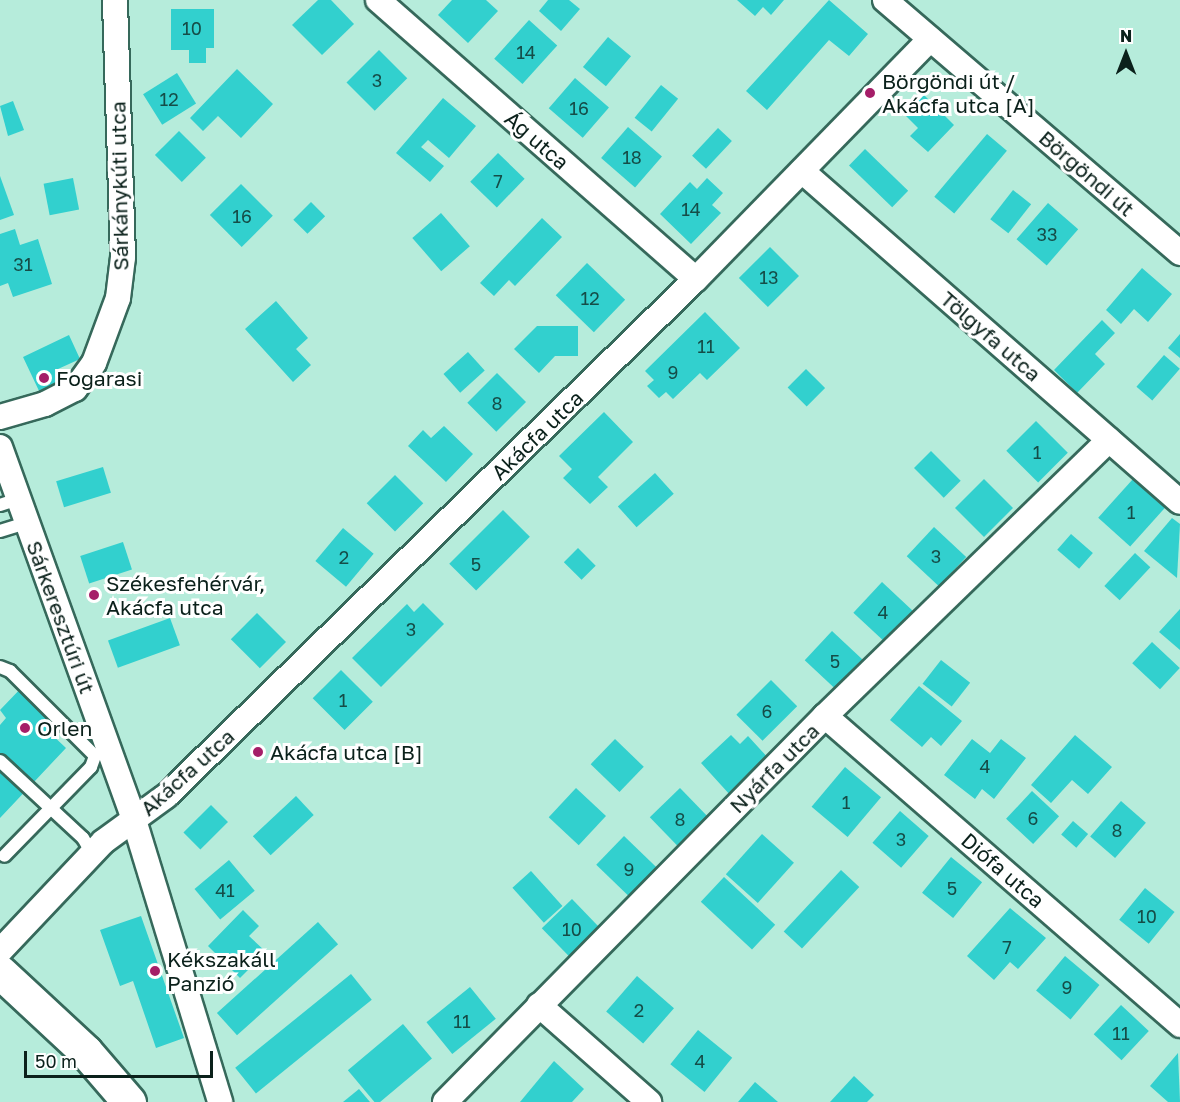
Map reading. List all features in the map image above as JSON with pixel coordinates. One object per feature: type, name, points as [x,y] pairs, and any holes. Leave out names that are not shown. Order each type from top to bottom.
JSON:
[{"type":"main road","points":[[0,972],[86,1052],[129,1102]]},
{"type":"street","name":"Sárkánykúti utca","points":[[0,417],[45,404],[75,389],[94,363],[118,298],[123,257],[115,0]]},
{"type":"street","name":"Ág utca","points":[[378,0],[696,279]]},
{"type":"street","name":"Börgöndi út","points":[[885,0],[1180,253]]},
{"type":"street","name":"Akácfa utca","points":[[134,820],[166,796],[696,279],[930,39]]},
{"type":"street","name":"Tölgyfa utca","points":[[802,171],[1180,502]]},
{"type":"street","name":"Nyárfa utca","points":[[445,1102],[825,716],[1109,440]]},
{"type":"street","name":"Sárkeresztúri út","points":[[0,447],[9,502],[27,523],[134,820],[220,1102]]},
{"type":"street","name":"Diófa utca","points":[[825,716],[1180,1024]]},
{"type":"street","points":[[0,951],[93,845],[134,820]]},
{"type":"street","points":[[538,1005],[649,1102]]},
{"type":"lane","points":[[0,531],[27,523]]},
{"type":"lane","points":[[0,667],[10,670],[94,756],[91,767],[4,856]]},
{"type":"lane","points":[[0,761],[93,845]]},
{"type":"building","points":[[318,0],[331,0],[354,24],[322,55],[292,25]]},
{"type":"building","points":[[452,0],[486,0],[498,11],[468,43],[438,15]]},
{"type":"building","points":[[548,0],[569,0],[580,9],[561,31],[539,11]]},
{"type":"building","points":[[737,0],[784,0],[771,15],[763,7],[755,16]]},
{"type":"building","points":[[829,0],[868,34],[849,56],[829,40],[767,110],[746,91]]},
{"type":"building","points":[[171,9],[214,9],[214,48],[206,48],[206,63],[189,63],[189,50],[171,50]]},
{"type":"building","points":[[529,20],[557,45],[522,84],[494,59]]},
{"type":"building","points":[[608,37],[631,56],[606,86],[583,67]]},
{"type":"building","points":[[379,50],[407,78],[375,111],[346,83]]},
{"type":"building","points":[[237,69],[273,104],[241,138],[218,116],[203,131],[190,118]]},
{"type":"building","points":[[177,73],[196,104],[162,125],[143,94]]},
{"type":"building","points":[[575,78],[609,108],[583,138],[549,108]]},
{"type":"building","points":[[661,85],[678,99],[652,131],[635,118]]},
{"type":"building","points":[[921,92],[954,125],[928,152],[910,136],[918,128],[902,112]]},
{"type":"building","points":[[443,98],[476,126],[449,158],[428,140],[421,147],[444,166],[430,182],[396,153]]},
{"type":"building","points":[[13,101],[24,130],[8,136],[0,106]]},
{"type":"building","points":[[628,127],[662,157],[635,187],[601,158]]},
{"type":"building","points":[[718,128],[732,141],[706,169],[692,156]]},
{"type":"building","points":[[179,131],[206,158],[182,182],[155,155]]},
{"type":"building","points":[[987,134],[1007,151],[954,214],[934,197]]},
{"type":"building","points":[[865,149],[908,191],[892,207],[849,166]]},
{"type":"building","points":[[498,153],[525,179],[497,207],[470,182]]},
{"type":"building","points":[[0,176],[14,215],[0,220]]},
{"type":"building","points":[[73,178],[79,209],[50,215],[44,184]]},
{"type":"building","points":[[707,178],[723,193],[712,205],[721,213],[691,244],[660,214],[690,182],[697,189]]},
{"type":"building","points":[[241,184],[273,216],[242,247],[210,215]]},
{"type":"building","points":[[1013,190],[1031,204],[1008,233],[990,219]]},
{"type":"building","points":[[311,202],[325,216],[307,234],[293,220]]},
{"type":"building","points":[[1048,203],[1078,229],[1047,265],[1017,239]]},
{"type":"building","points":[[441,213],[470,246],[441,271],[412,238]]},
{"type":"building","points":[[542,218],[562,237],[515,286],[509,280],[494,296],[480,283]]},
{"type":"building","points":[[15,229],[20,245],[38,239],[52,284],[13,297],[8,283],[0,286],[0,234]]},
{"type":"building","points":[[770,247],[799,276],[768,307],[739,278]]},
{"type":"building","points":[[587,263],[625,300],[594,332],[556,295]]},
{"type":"building","points":[[1142,268],[1172,294],[1148,322],[1134,309],[1121,324],[1106,310]]},
{"type":"building","points":[[276,301],[308,338],[296,349],[311,365],[293,382],[245,329]]},
{"type":"building","points":[[705,312],[740,348],[707,380],[700,373],[673,399],[666,392],[659,398],[647,386],[654,380],[645,371]]},
{"type":"building","points":[[1102,320],[1115,333],[1095,354],[1105,364],[1077,393],[1054,370]]},
{"type":"building","points":[[537,326],[578,326],[578,356],[555,356],[539,373],[514,349]]},
{"type":"building","points":[[1180,334],[1180,358],[1168,348]]},
{"type":"building","points":[[69,335],[80,359],[58,369],[64,382],[40,393],[23,357]]},
{"type":"building","points":[[468,352],[485,371],[460,393],[443,374]]},
{"type":"building","points":[[1164,355],[1180,369],[1152,400],[1136,387]]},
{"type":"building","points":[[806,369],[825,388],[807,406],[788,387]]},
{"type":"building","points":[[497,373],[526,402],[496,432],[467,403]]},
{"type":"building","points":[[604,412],[633,442],[598,477],[608,487],[590,504],[563,478],[572,469],[559,456]]},
{"type":"building","points":[[1036,421],[1068,453],[1038,483],[1006,451]]},
{"type":"building","points":[[444,426],[473,454],[446,482],[408,446],[423,430],[431,438]]},
{"type":"building","points":[[931,451],[961,481],[944,498],[914,468]]},
{"type":"building","points":[[103,467],[111,493],[64,507],[56,481]]},
{"type":"building","points":[[655,473],[674,494],[637,527],[618,506]]},
{"type":"building","points":[[395,475],[423,503],[395,532],[367,503]]},
{"type":"building","points":[[984,479],[1013,508],[984,537],[955,508]]},
{"type":"building","points":[[1133,479],[1165,508],[1130,546],[1098,518]]},
{"type":"building","points":[[503,510],[530,537],[476,591],[449,564]]},
{"type":"building","points":[[1172,518],[1180,524],[1177,578],[1144,551]]},
{"type":"building","points":[[934,527],[966,557],[939,586],[907,556]]},
{"type":"building","points":[[343,528],[374,554],[346,587],[315,561]]},
{"type":"building","points":[[1071,534],[1093,553],[1079,569],[1057,550]]},
{"type":"building","points":[[123,542],[132,570],[89,583],[80,556]]},
{"type":"building","points":[[578,548],[596,566],[582,580],[564,562]]},
{"type":"building","points":[[1135,553],[1150,567],[1120,600],[1104,586]]},
{"type":"building","points":[[882,582],[913,611],[884,641],[853,613]]},
{"type":"building","points":[[423,603],[444,624],[381,687],[352,658],[407,604],[414,612]]},
{"type":"building","points":[[1180,609],[1180,650],[1159,632]]},
{"type":"building","points":[[257,613],[286,642],[260,668],[231,639]]},
{"type":"building","points":[[170,618],[180,645],[118,668],[108,641]]},
{"type":"building","points":[[832,631],[865,662],[838,691],[805,660]]},
{"type":"building","points":[[1152,642],[1180,668],[1160,689],[1132,663]]},
{"type":"building","points":[[941,660],[970,683],[952,706],[923,684]]},
{"type":"building","points":[[341,670],[373,702],[345,730],[313,698]]},
{"type":"building","points":[[771,680],[797,706],[763,741],[736,715]]},
{"type":"building","name":"Orlen","points":[[25,684],[60,717],[48,731],[66,748],[0,818],[0,725],[6,718],[0,710]]},
{"type":"building","points":[[919,686],[962,721],[941,746],[931,737],[922,747],[890,720]]},
{"type":"building","points":[[731,735],[740,744],[748,736],[770,760],[731,796],[701,763]]},
{"type":"building","points":[[1075,735],[1112,767],[1088,794],[1072,780],[1051,803],[1031,785]]},
{"type":"building","points":[[615,739],[644,767],[619,792],[591,764]]},
{"type":"building","points":[[972,739],[990,753],[1001,739],[1026,758],[994,799],[982,789],[975,799],[944,775]]},
{"type":"building","points":[[845,767],[881,797],[848,837],[812,807]]},
{"type":"building","points":[[576,788],[606,816],[579,845],[549,817]]},
{"type":"building","points":[[680,788],[711,820],[681,850],[650,817]]},
{"type":"building","points":[[1032,791],[1059,816],[1033,844],[1006,819]]},
{"type":"building","points":[[296,796],[314,815],[271,855],[253,836]]},
{"type":"building","points":[[1121,801],[1146,823],[1115,858],[1090,836]]},
{"type":"building","points":[[211,805],[228,822],[200,850],[183,833]]},
{"type":"building","points":[[900,811],[929,836],[901,868],[872,843]]},
{"type":"building","points":[[1073,821],[1088,834],[1076,848],[1061,835]]},
{"type":"building","points":[[762,834],[794,863],[758,903],[726,874]]},
{"type":"building","points":[[624,836],[662,873],[634,902],[596,865]]},
{"type":"building","points":[[951,857],[982,882],[953,918],[922,893]]},
{"type":"building","points":[[229,860],[255,891],[220,920],[195,889]]},
{"type":"building","points":[[841,870],[859,887],[802,948],[784,931]]},
{"type":"building","points":[[531,871],[562,906],[544,923],[512,888]]},
{"type":"building","points":[[724,877],[775,925],[752,950],[701,902]]},
{"type":"building","points":[[1145,888],[1175,912],[1149,944],[1119,920]]},
{"type":"building","points":[[572,899],[602,930],[572,959],[542,928]]},
{"type":"building","points":[[1010,908],[1046,938],[1018,969],[1010,962],[994,980],[967,956]]},
{"type":"building","points":[[243,910],[259,926],[249,936],[266,952],[240,978],[208,946]]},
{"type":"building","points":[[141,916],[184,1038],[156,1048],[133,981],[120,986],[100,930]]},
{"type":"building","points":[[318,922],[338,944],[237,1035],[217,1013]]},
{"type":"building","points":[[1065,956],[1099,985],[1071,1019],[1036,990]]},
{"type":"building","points":[[351,974],[372,1000],[256,1093],[235,1068]]},
{"type":"building","points":[[637,976],[674,1008],[643,1044],[606,1011]]},
{"type":"building","points":[[470,987],[496,1019],[452,1054],[426,1022]]},
{"type":"building","points":[[1121,1005],[1149,1031],[1122,1060],[1094,1034]]},
{"type":"building","points":[[403,1024],[432,1058],[380,1102],[374,1102],[348,1070]]},
{"type":"building","points":[[698,1030],[732,1058],[705,1092],[670,1064]]},
{"type":"building","points":[[1178,1053],[1180,1102],[1168,1102],[1150,1086]]},
{"type":"building","points":[[554,1061],[584,1089],[572,1102],[520,1102]]},
{"type":"building","points":[[854,1076],[874,1095],[867,1102],[830,1102]]},
{"type":"building","points":[[755,1082],[778,1102],[738,1102]]},
{"type":"building","points":[[359,1089],[370,1102],[343,1102]]},
{"type":"place","name":"Börgöndi út / Akácfa utca [A]","points":[[870,93]]},
{"type":"place","name":"Fogarasi","points":[[44,378]]},
{"type":"place","name":"Székesfehérvár, Akácfa utca","points":[[94,595]]},
{"type":"place","name":"Orlen","points":[[25,728]]},
{"type":"place","name":"Akácfa utca [B]","points":[[258,752]]},
{"type":"place","name":"Kékszakáll Panzió","points":[[155,971]]}]
